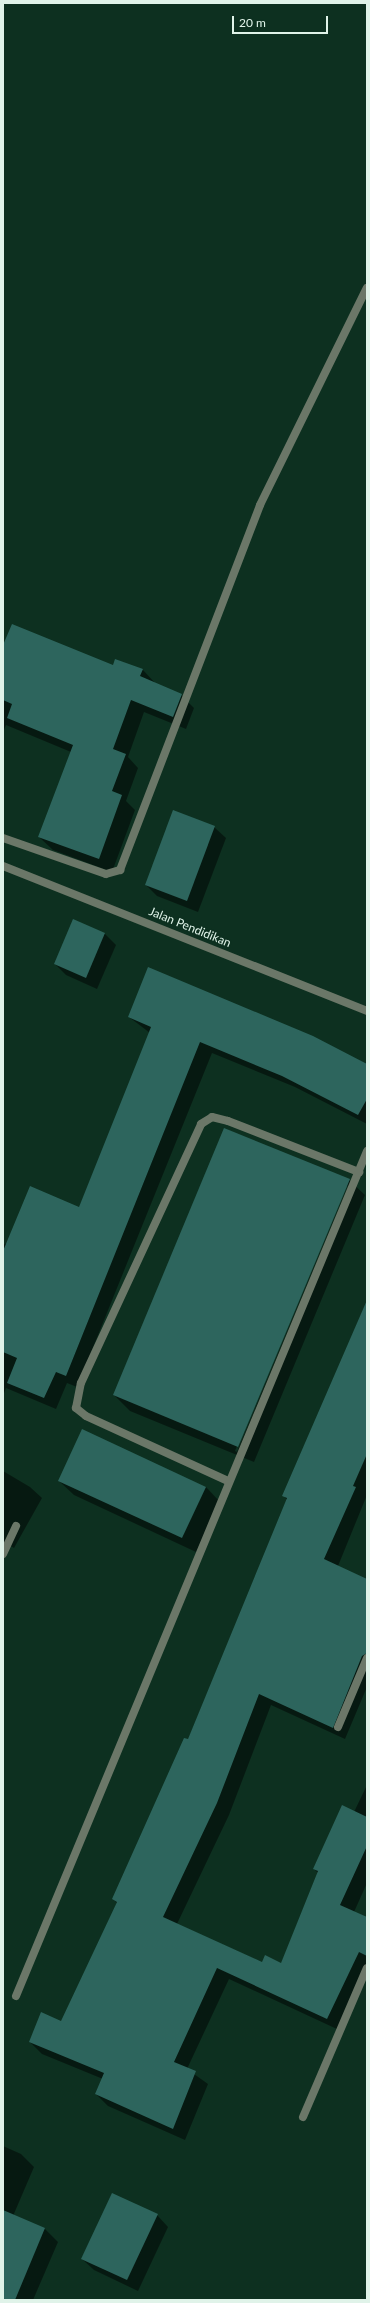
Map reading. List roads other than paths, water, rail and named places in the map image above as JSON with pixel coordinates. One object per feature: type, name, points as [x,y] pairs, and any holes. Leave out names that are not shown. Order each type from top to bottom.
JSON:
[{"type":"street","points":[[3,838],[106,874],[120,870],[260,505],[367,288]]},
{"type":"street","name":"Jalan Pendidikan","points":[[3,866],[367,1011]]},
{"type":"street","points":[[228,1482],[86,1416],[76,1408],[81,1383],[201,1124],[212,1117],[228,1121],[359,1172]]},
{"type":"street","points":[[16,1996],[228,1482],[367,1151]]},
{"type":"street","points":[[3,1554],[16,1526]]},
{"type":"street","points":[[338,1727],[367,1658]]},
{"type":"street","points":[[303,2117],[367,1968]]}]
